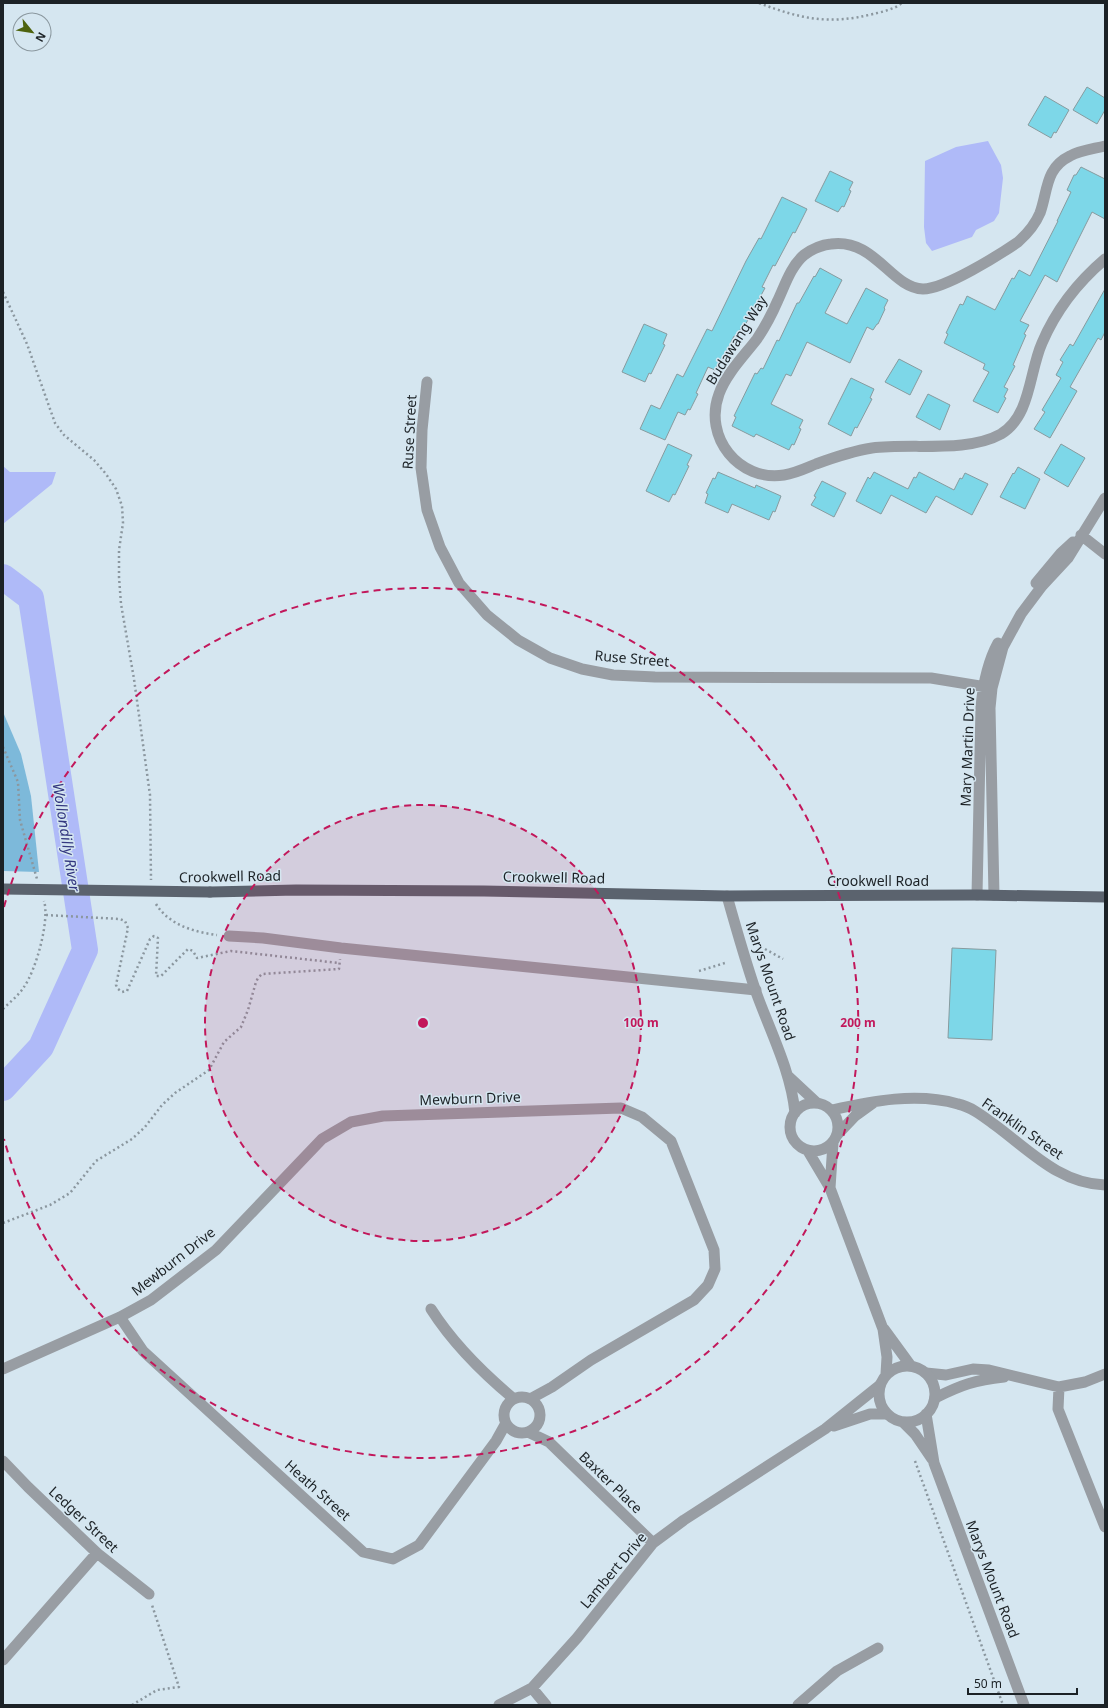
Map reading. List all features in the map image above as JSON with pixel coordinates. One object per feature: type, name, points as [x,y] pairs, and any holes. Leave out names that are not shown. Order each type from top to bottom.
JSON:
[{"type":"main road","name":"Crookwell Road","points":[[3,889],[210,892],[296,890],[484,890],[727,896],[994,895],[1105,897]]},
{"type":"street","name":"Budawang Way","points":[[1105,146],[1068,156],[1052,170],[1040,213],[1028,233],[1018,242],[938,286],[920,289],[911,286],[869,253],[857,247],[845,244],[826,244],[805,254],[792,270],[765,327],[720,392],[715,416],[716,429],[720,442],[735,462],[758,474],[770,476],[796,472],[859,450],[901,446],[975,444],[990,440],[1004,433],[1014,423],[1022,409],[1040,346],[1049,327],[1076,288],[1105,259]]},
{"type":"street","name":"Ruse Street","points":[[427,382],[422,430],[421,468],[427,510],[440,547],[459,583],[487,615],[518,640],[550,658],[582,669],[613,675],[655,677],[931,678],[988,687]]},
{"type":"street","name":"Mary Martin Drive","points":[[977,895],[981,707],[1003,648],[1021,614],[1042,586],[1068,558],[1105,498]]},
{"type":"street","points":[[1081,535],[1105,554]]},
{"type":"street","name":"Mary Martin Drive","points":[[988,687],[990,708],[994,895]]},
{"type":"street","name":"Marys Mount Road","points":[[727,896],[756,990],[793,1093],[795,1113]]},
{"type":"street","points":[[229,936],[263,938],[341,948],[756,990]]},
{"type":"street","name":"Marys Mount Road","points":[[787,1076],[817,1103]]},
{"type":"street","name":"Franklin Street","points":[[832,1110],[875,1101],[933,1098],[960,1104],[983,1116],[1048,1167],[1070,1178],[1092,1184],[1105,1185]]},
{"type":"street","points":[[830,1188],[835,1139],[838,1122],[832,1110],[825,1105],[817,1103],[805,1105],[795,1113],[790,1128],[795,1142],[801,1148],[808,1151],[822,1150],[835,1139],[855,1116],[875,1101]]},
{"type":"street","name":"Mewburn Drive","points":[[3,1369],[120,1317],[151,1300],[216,1250],[322,1139],[351,1122],[383,1116],[621,1108],[642,1117],[671,1141],[714,1250],[715,1269],[708,1285],[694,1300],[591,1360],[552,1387],[530,1399]]},
{"type":"street","points":[[808,1151],[830,1188],[883,1329],[887,1357],[886,1374],[880,1385],[879,1400],[887,1414],[894,1419],[903,1422],[915,1420],[926,1414],[932,1407],[935,1398],[935,1389],[932,1380],[926,1373],[919,1368],[902,1366],[893,1369],[886,1374]]},
{"type":"street","points":[[431,1309],[444,1329],[498,1386],[514,1399]]},
{"type":"street","name":"Heath Street","points":[[120,1317],[143,1351],[363,1552],[393,1559],[419,1545],[496,1441],[510,1427]]},
{"type":"street","points":[[883,1329],[911,1366]]},
{"type":"street","points":[[926,1373],[946,1375],[973,1369],[989,1370],[1059,1387],[1085,1382],[1105,1374]]},
{"type":"street","points":[[935,1398],[960,1385],[979,1380],[1010,1376]]},
{"type":"street","name":"Lambert Drive","points":[[499,1705],[532,1688],[577,1638],[653,1543],[684,1520],[825,1429],[880,1385]]},
{"type":"street","points":[[498,1386],[506,1408]]},
{"type":"street","name":"Mewburn Drive","points":[[538,1407],[552,1387]]},
{"type":"street","points":[[1059,1387],[1058,1409],[1105,1526]]},
{"type":"street","points":[[520,1397],[530,1399],[538,1407],[540,1412],[538,1422],[528,1432],[523,1433],[510,1427],[504,1413],[506,1408],[514,1399],[520,1397]]},
{"type":"street","name":"Lambert Drive","points":[[825,1429],[870,1414],[887,1414]]},
{"type":"street","name":"Marys Mount Road","points":[[926,1414],[934,1463],[1024,1705]]},
{"type":"street","name":"Baxter Place","points":[[538,1422],[549,1442],[653,1543]]},
{"type":"street","name":"Marys Mount Road","points":[[903,1422],[915,1434],[934,1463]]},
{"type":"street","name":"Baxter Place","points":[[528,1432],[549,1442]]},
{"type":"street","name":"Ledger Street","points":[[3,1462],[96,1553],[149,1594]]},
{"type":"street","points":[[3,1660],[96,1553]]},
{"type":"street","points":[[798,1705],[837,1671],[878,1648]]},
{"type":"street","points":[[532,1688],[546,1705]]},
{"type":"path","points":[[759,3],[780,11],[804,17],[832,20],[851,19],[865,16],[902,3]]},
{"type":"path","points":[[3,292],[27,344],[55,423],[64,435],[94,460],[106,474],[116,489],[122,506],[119,550],[120,590],[150,795],[151,886]]},
{"type":"path","points":[[154,898],[161,912],[169,920],[190,929],[208,934],[229,936]]},
{"type":"path","points":[[46,915],[120,919],[125,921],[128,928],[116,985],[122,992],[127,991],[150,939],[154,936],[158,938],[156,976],[160,976],[188,949],[193,951],[197,958],[231,951],[243,951],[339,963]]},
{"type":"path","points":[[3,1223],[50,1206],[70,1193],[96,1161],[132,1139],[145,1127],[162,1105],[175,1093],[209,1070],[224,1042],[240,1027],[248,1010],[258,978],[262,974],[339,968],[341,948]]},
{"type":"path","points":[[765,949],[783,959]]},
{"type":"path","points":[[692,973],[725,963]]},
{"type":"path","points":[[915,1461],[1003,1705]]},
{"type":"path","points":[[132,1705],[157,1690],[179,1688],[149,1594]]},
{"type":"shaded area","points":[[988,141],[1001,165],[1003,178],[999,213],[994,221],[976,230],[972,237],[932,251],[926,243],[924,227],[925,161],[956,147]]},
{"type":"shaded area","points":[[3,466],[10,472],[56,472],[52,484],[3,524]]},
{"type":"shaded area","points":[[3,712],[21,754],[31,796],[39,872],[3,871]]},
{"type":"building","points":[[1087,87],[1105,98],[1105,110],[1097,124],[1073,110]]},
{"type":"building","points":[[1045,96],[1069,110],[1056,133],[1054,132],[1051,138],[1028,125]]},
{"type":"building","points":[[1081,167],[1105,179],[1105,219],[1092,212],[1057,282],[1045,275],[1020,321],[1029,325],[1024,334],[1026,335],[1013,365],[1015,366],[1004,387],[1008,389],[1004,397],[1006,398],[998,413],[973,401],[989,372],[983,369],[985,364],[944,343],[948,334],[946,333],[960,304],[963,305],[967,296],[995,310],[1012,278],[1014,279],[1019,270],[1030,276],[1071,192],[1067,190],[1074,175],[1076,175]]},
{"type":"building","points":[[830,171],[853,182],[844,207],[842,206],[838,212],[815,201]]},
{"type":"building","points":[[782,197],[807,209],[795,233],[793,232],[775,266],[773,265],[762,287],[765,288],[743,329],[741,328],[737,337],[734,336],[721,363],[719,362],[715,370],[708,367],[696,393],[698,394],[690,410],[688,409],[685,415],[678,412],[665,440],[640,429],[651,405],[660,409],[677,374],[683,377],[707,329],[712,331],[746,261],[759,238],[761,239]]},
{"type":"building","points":[[820,268],[842,280],[825,313],[847,324],[866,288],[888,300],[878,324],[873,330],[867,327],[850,363],[807,342],[791,376],[786,374],[771,404],[803,420],[794,445],[792,444],[789,450],[756,434],[754,437],[732,426],[736,417],[734,416],[755,373],[757,374],[761,368],[763,369],[777,340],[779,341],[797,303],[799,303]]},
{"type":"building","points":[[1105,289],[1105,332],[1101,340],[1098,338],[1070,387],[1077,391],[1050,438],[1034,429],[1045,412],[1042,410],[1061,378],[1056,375],[1063,362],[1060,360],[1070,344],[1073,346]]},
{"type":"building","points":[[644,324],[667,334],[663,344],[665,345],[651,374],[649,373],[645,382],[622,372]]},
{"type":"building","points":[[899,359],[922,371],[910,395],[885,382]]},
{"type":"building","points":[[851,378],[874,389],[870,398],[872,399],[857,428],[855,427],[851,436],[828,424]]},
{"type":"building","points":[[928,394],[950,405],[940,430],[916,417]]},
{"type":"building","points":[[668,444],[692,455],[687,465],[689,466],[675,495],[673,494],[669,502],[646,491]]},
{"type":"building","points":[[1061,444],[1085,458],[1068,487],[1044,473]]},
{"type":"building","points":[[1018,467],[1040,479],[1025,509],[1000,497],[1013,473],[1014,474]]},
{"type":"building","points":[[718,472],[755,488],[756,485],[781,496],[775,512],[773,511],[769,520],[732,504],[728,513],[705,503],[708,494],[706,493],[713,478],[715,479]]},
{"type":"building","points":[[874,472],[908,489],[914,477],[916,478],[919,472],[954,490],[960,478],[962,479],[965,473],[988,484],[972,515],[936,496],[926,513],[891,495],[881,514],[856,501],[868,477],[870,479]]},
{"type":"building","points":[[822,481],[846,493],[834,517],[811,505],[816,497],[814,496]]},
{"type":"building","points":[[952,948],[996,950],[992,1040],[948,1038]]},
{"type":"waterway","name":"Wollondilly River","points":[[3,577],[31,598],[85,950],[41,1047],[3,1088]]}]
